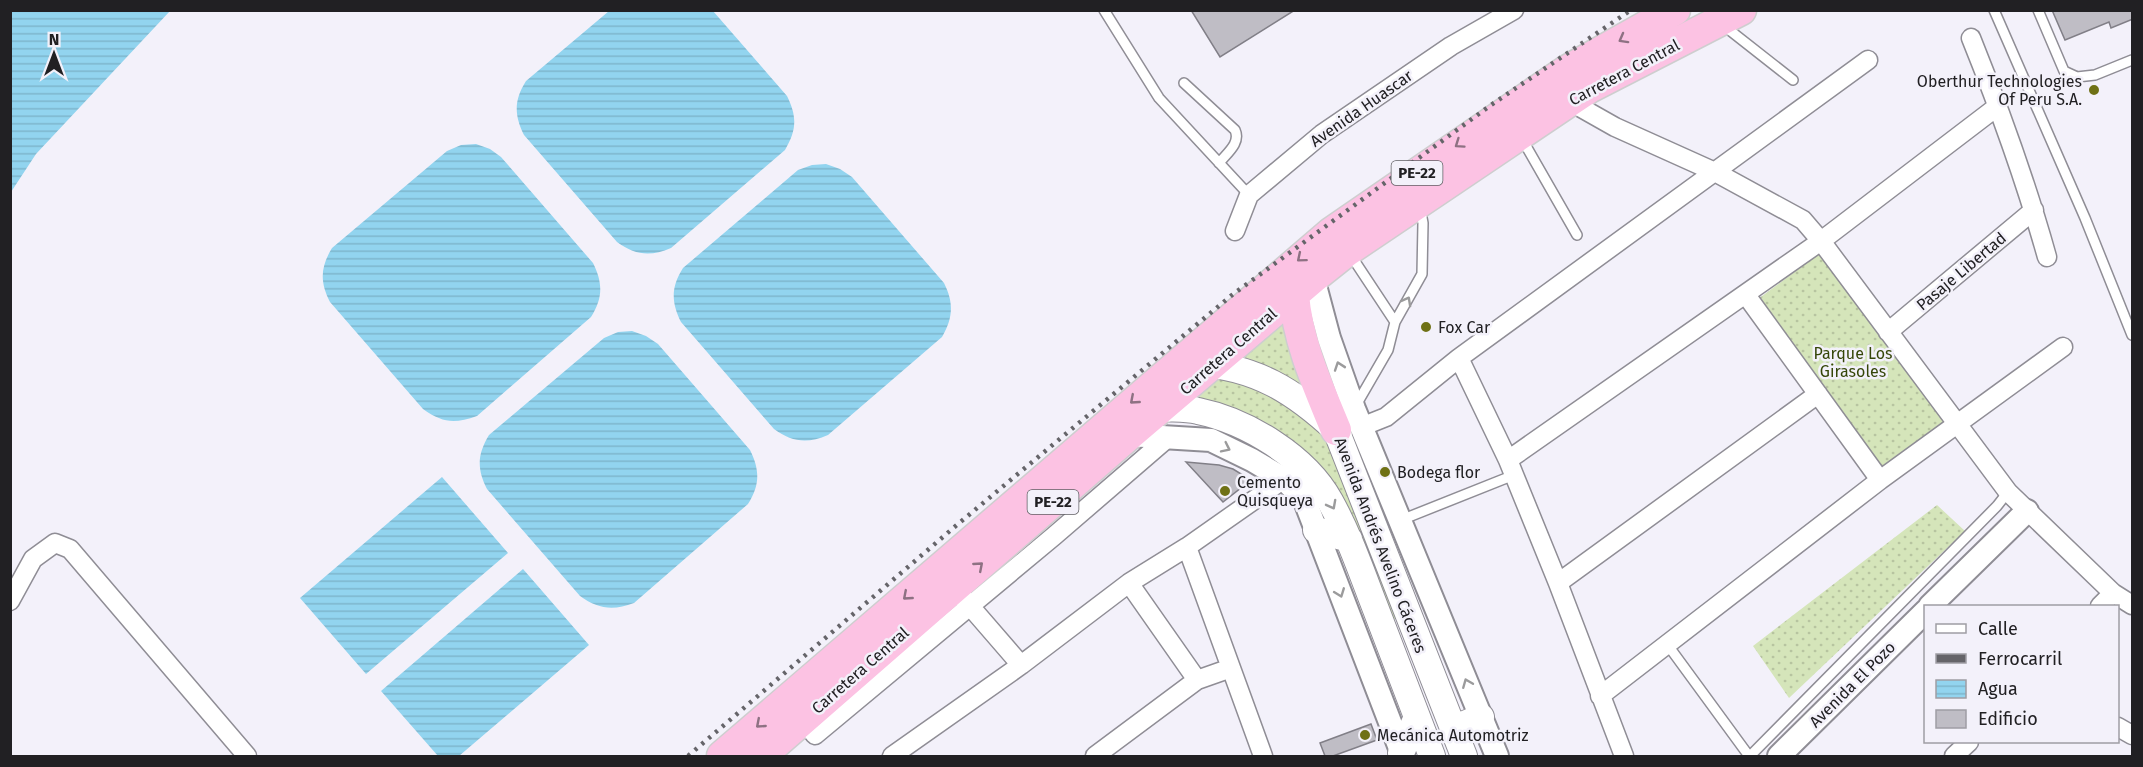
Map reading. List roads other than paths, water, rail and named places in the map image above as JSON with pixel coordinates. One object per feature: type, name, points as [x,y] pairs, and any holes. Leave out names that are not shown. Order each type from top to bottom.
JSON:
[{"type":"highway","name":"Carretera Central","points":[[761,756],[803,720],[962,597],[1009,525],[1179,362],[1332,232],[1566,70],[1675,10]]},
{"type":"highway","name":"Carretera Central","points":[[722,756],[1009,525],[1130,435],[1347,251],[1589,88],[1730,16]]},
{"type":"highway","points":[[1303,286],[1296,321],[1304,349],[1350,422]]},
{"type":"main road","name":"Avenida Andrés Avelino Cáceres","points":[[1179,362],[1213,364],[1249,373],[1282,387],[1310,405],[1350,422],[1412,623],[1464,756]]},
{"type":"main road","name":"Avenida Andrés Avelino Cáceres","points":[[1161,408],[1196,410],[1223,418],[1258,434],[1285,451],[1305,470],[1329,500],[1349,539],[1432,756]]},
{"type":"main road","points":[[1316,530],[1349,539]]},
{"type":"main road","points":[[1386,637],[1391,628],[1400,623],[1412,623]]},
{"type":"main road","points":[[1402,755],[1417,717]]},
{"type":"main road","points":[[1453,729],[1481,717]]},
{"type":"street","name":"Avenida Huascar","points":[[1235,231],[1249,195],[1322,134],[1451,46],[1514,10]]},
{"type":"street","points":[[1971,38],[1998,106],[2034,210],[2047,257]]},
{"type":"street","points":[[1497,756],[1401,520],[1350,422],[1386,417],[1459,358],[1868,60]]},
{"type":"street","points":[[1569,101],[1615,127],[1715,172],[1803,220],[2008,492],[2113,593],[2133,604]]},
{"type":"street","points":[[1511,468],[1821,241],[1998,106]]},
{"type":"street","name":"Pasaje Libertad","points":[[1888,332],[2034,210]]},
{"type":"street","points":[[1746,294],[1880,480]]},
{"type":"street","points":[[1600,696],[1880,480],[2063,346]]},
{"type":"street","points":[[1459,358],[1511,468],[1624,756]]},
{"type":"street","points":[[1558,583],[1818,394]]},
{"type":"street","points":[[1130,435],[1211,440],[1284,479],[1305,501],[1402,755]]},
{"type":"street","points":[[1021,665],[962,597],[1170,436]]},
{"type":"street","points":[[892,756],[1021,665],[1130,583],[1187,547],[1284,479]]},
{"type":"street","points":[[1931,605],[2027,511]]},
{"type":"street","points":[[10,601],[33,559],[55,543],[70,549],[247,756]]},
{"type":"street","points":[[1187,547],[1263,756]]},
{"type":"street","points":[[1130,583],[1197,680]]},
{"type":"street","points":[[2101,605],[2113,593]]},
{"type":"street","name":"Avenida El Pozo","points":[[1779,756],[1924,613]]},
{"type":"street","points":[[1095,756],[1197,680],[1231,668]]},
{"type":"street","points":[[2119,727],[2133,735]]},
{"type":"street","points":[[1954,756],[1967,743]]},
{"type":"lane","points":[[1104,10],[1159,98],[1249,195]]},
{"type":"lane","points":[[1994,10],[2085,218],[2133,335]]},
{"type":"lane","points":[[2038,10],[2064,70],[2077,77],[2095,75],[2133,60]]},
{"type":"lane","points":[[1730,16],[1793,80]]},
{"type":"lane","points":[[1184,83],[1238,134],[1237,141],[1219,163]]},
{"type":"lane","points":[[1519,134],[1577,235]]},
{"type":"lane","points":[[1350,422],[1388,350],[1395,322],[1422,274],[1423,223],[1419,201]]},
{"type":"lane","points":[[1347,251],[1395,322]]},
{"type":"lane","points":[[1401,520],[1511,468]]},
{"type":"lane","points":[[1667,644],[1749,756],[1997,506],[2008,492]]},
{"type":"water","points":[[11,10],[170,11],[36,154],[11,192]]},
{"type":"water","points":[[609,11],[713,11],[787,96],[793,110],[794,129],[785,150],[671,248],[656,253],[636,252],[617,242],[524,135],[518,121],[517,101],[526,81]]},
{"type":"water","points":[[476,144],[490,149],[501,157],[593,263],[599,277],[600,297],[591,317],[477,416],[449,421],[423,409],[330,302],[324,288],[323,269],[332,248],[447,151],[461,145]]},
{"type":"water","points":[[826,164],[852,177],[944,283],[951,310],[942,337],[828,435],[813,440],[800,440],[787,437],[774,429],[681,322],[675,308],[674,288],[683,268],[798,170],[812,165]]},
{"type":"water","points":[[632,331],[658,344],[750,450],[756,464],[757,484],[748,504],[634,603],[612,608],[593,604],[580,596],[487,489],[481,475],[480,456],[489,435],[604,338],[618,332]]},
{"type":"water","points":[[442,477],[508,553],[366,674],[300,598]]},
{"type":"water","points":[[523,569],[589,645],[459,756],[438,756],[381,691]]},
{"type":"railway","points":[[688,756],[958,524],[1232,295],[1491,105],[1631,10]]},
{"type":"place","name":"Oberthur Technologies Of Peru S.A.","points":[[2094,90]]},
{"type":"place","name":"Fox Car","points":[[1426,327]]},
{"type":"place","name":"Bodega flor","points":[[1385,472]]},
{"type":"place","name":"Cemento Quisqueya","points":[[1225,491]]},
{"type":"place","name":"Mecánica Automotriz","points":[[1365,735]]},
{"type":"park label","name":"Parque Los Girasoles","points":[[1853,362]]}]
